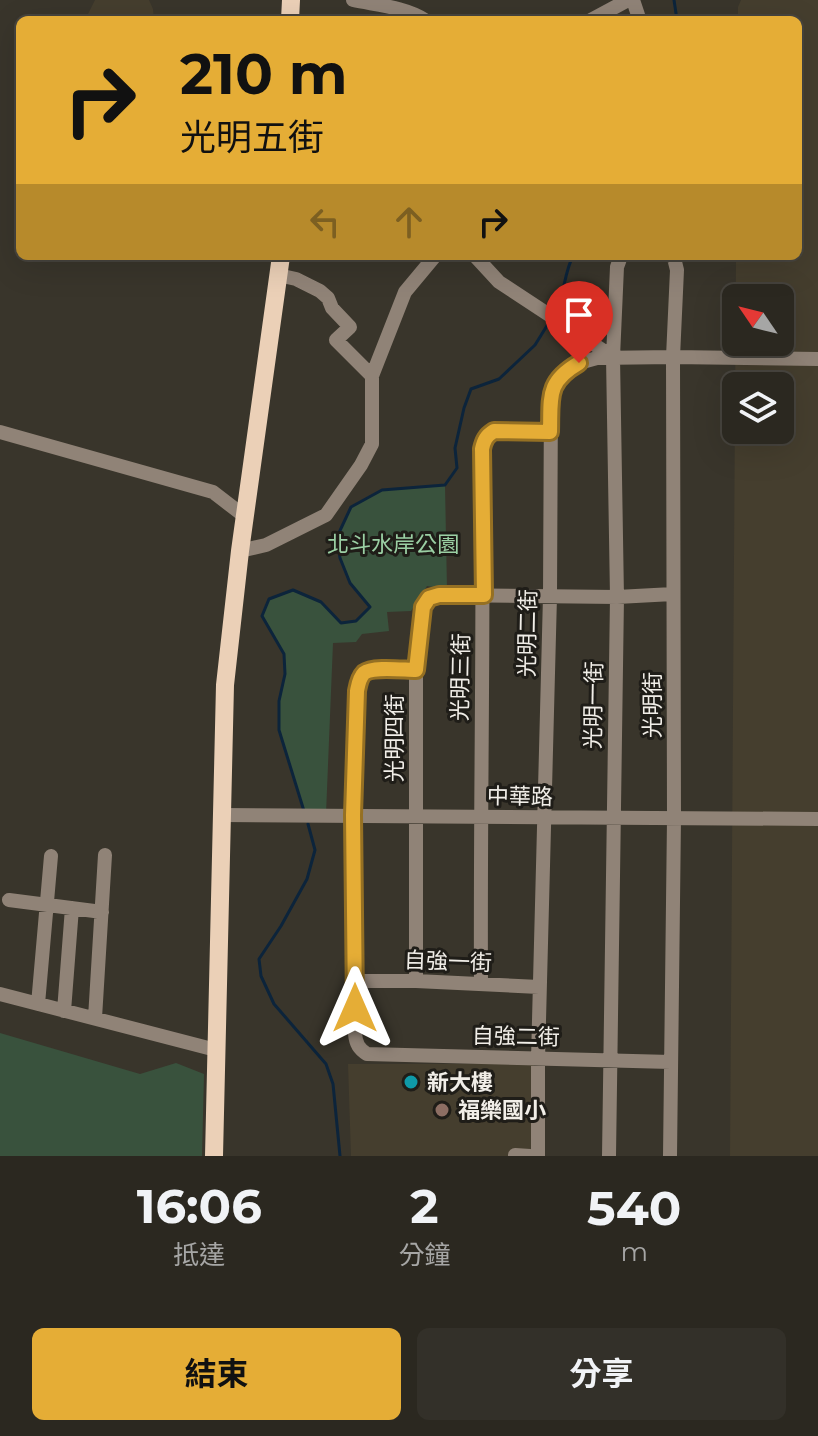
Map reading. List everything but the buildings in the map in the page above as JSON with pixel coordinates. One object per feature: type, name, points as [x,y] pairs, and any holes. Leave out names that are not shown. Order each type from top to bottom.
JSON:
[{"type":"main road","points":[[214,1156],[225,685],[240,551],[280,265]]},
{"type":"street","points":[[353,0],[419,16]]},
{"type":"street","points":[[599,16],[630,0]]},
{"type":"street","points":[[240,551],[266,545],[326,515],[361,465],[372,444],[372,376],[405,292],[432,260]]},
{"type":"street","points":[[479,260],[499,282],[613,357]]},
{"type":"street","name":"光明一街","points":[[609,1156],[617,597],[613,357],[620,260]]},
{"type":"street","name":"光明街","points":[[670,1156],[674,818],[673,357],[677,270],[674,260]]},
{"type":"street","points":[[280,265],[296,279],[328,298],[332,308],[350,327],[336,340],[372,376]]},
{"type":"street","name":"光明二街","points":[[538,1156],[539,987],[550,596],[551,392],[564,372],[579,363],[597,358],[818,359]]},
{"type":"street","name":"光明三街","points":[[481,984],[482,449],[487,435],[494,431],[550,432]]},
{"type":"street","points":[[0,432],[213,492],[246,514]]},
{"type":"street","name":"光明四街","points":[[416,981],[416,670],[423,607],[429,598],[439,595],[617,597],[673,594]]},
{"type":"street","points":[[355,981],[353,815],[357,691],[364,673],[373,669],[416,670]]},
{"type":"street","name":"中華路","points":[[221,815],[818,819]]},
{"type":"street","points":[[95,1018],[105,855]]},
{"type":"street","points":[[38,1004],[51,856]]},
{"type":"street","points":[[9,900],[102,912]]},
{"type":"street","points":[[64,1011],[72,908]]},
{"type":"street","name":"自強一街","points":[[355,981],[539,987]]},
{"type":"street","name":"自強二街","points":[[355,981],[356,1042],[367,1054],[671,1062]]},
{"type":"street","points":[[0,994],[216,1050]]},
{"type":"shaded area","points":[[95,0],[149,0],[154,16],[87,16]]},
{"type":"shaded area","points":[[741,0],[818,0],[818,1156],[730,1156],[735,444],[794,444],[794,372],[735,372],[735,356],[794,356],[794,284],[736,284],[736,260],[802,260],[802,16],[738,16],[738,7]]},
{"type":"shaded area","name":"福樂國小","points":[[348,1064],[534,1064],[533,1156],[351,1156]]},
{"type":"green space","name":"北斗水岸公園","points":[[445,485],[447,589],[427,586],[411,611],[387,612],[389,631],[362,634],[356,642],[333,643],[326,814],[305,814],[279,730],[284,654],[262,616],[269,599],[294,591],[321,602],[341,623],[356,621],[369,606],[350,583],[339,553],[337,537],[351,507],[382,490]]},
{"type":"green space","points":[[0,1033],[140,1074],[176,1063],[204,1074],[202,1156],[0,1156]]},
{"type":"waterway","points":[[674,0],[676,16]]},
{"type":"waterway","points":[[556,309],[571,260]]},
{"type":"waterway","points":[[304,811],[279,730],[284,654],[262,616],[269,599],[293,590],[321,602],[341,623],[356,621],[370,607],[350,583],[340,558],[337,537],[351,507],[382,490],[445,485],[457,468],[455,448],[471,389],[499,379],[535,345],[548,324]]},
{"type":"waterway","points":[[308,824],[315,850],[307,879],[259,959],[261,976],[274,1004],[326,1064],[333,1084],[340,1156]]},
{"type":"place","name":"新大樓","points":[[411,1082]]},
{"type":"place","name":"福樂國小","points":[[442,1110]]},
{"type":"route","points":[[355,1008],[353,815],[359,682],[364,673],[373,669],[416,670],[423,607],[429,598],[439,595],[484,595],[483,442],[494,431],[550,432],[551,392],[564,372],[579,363]]}]
